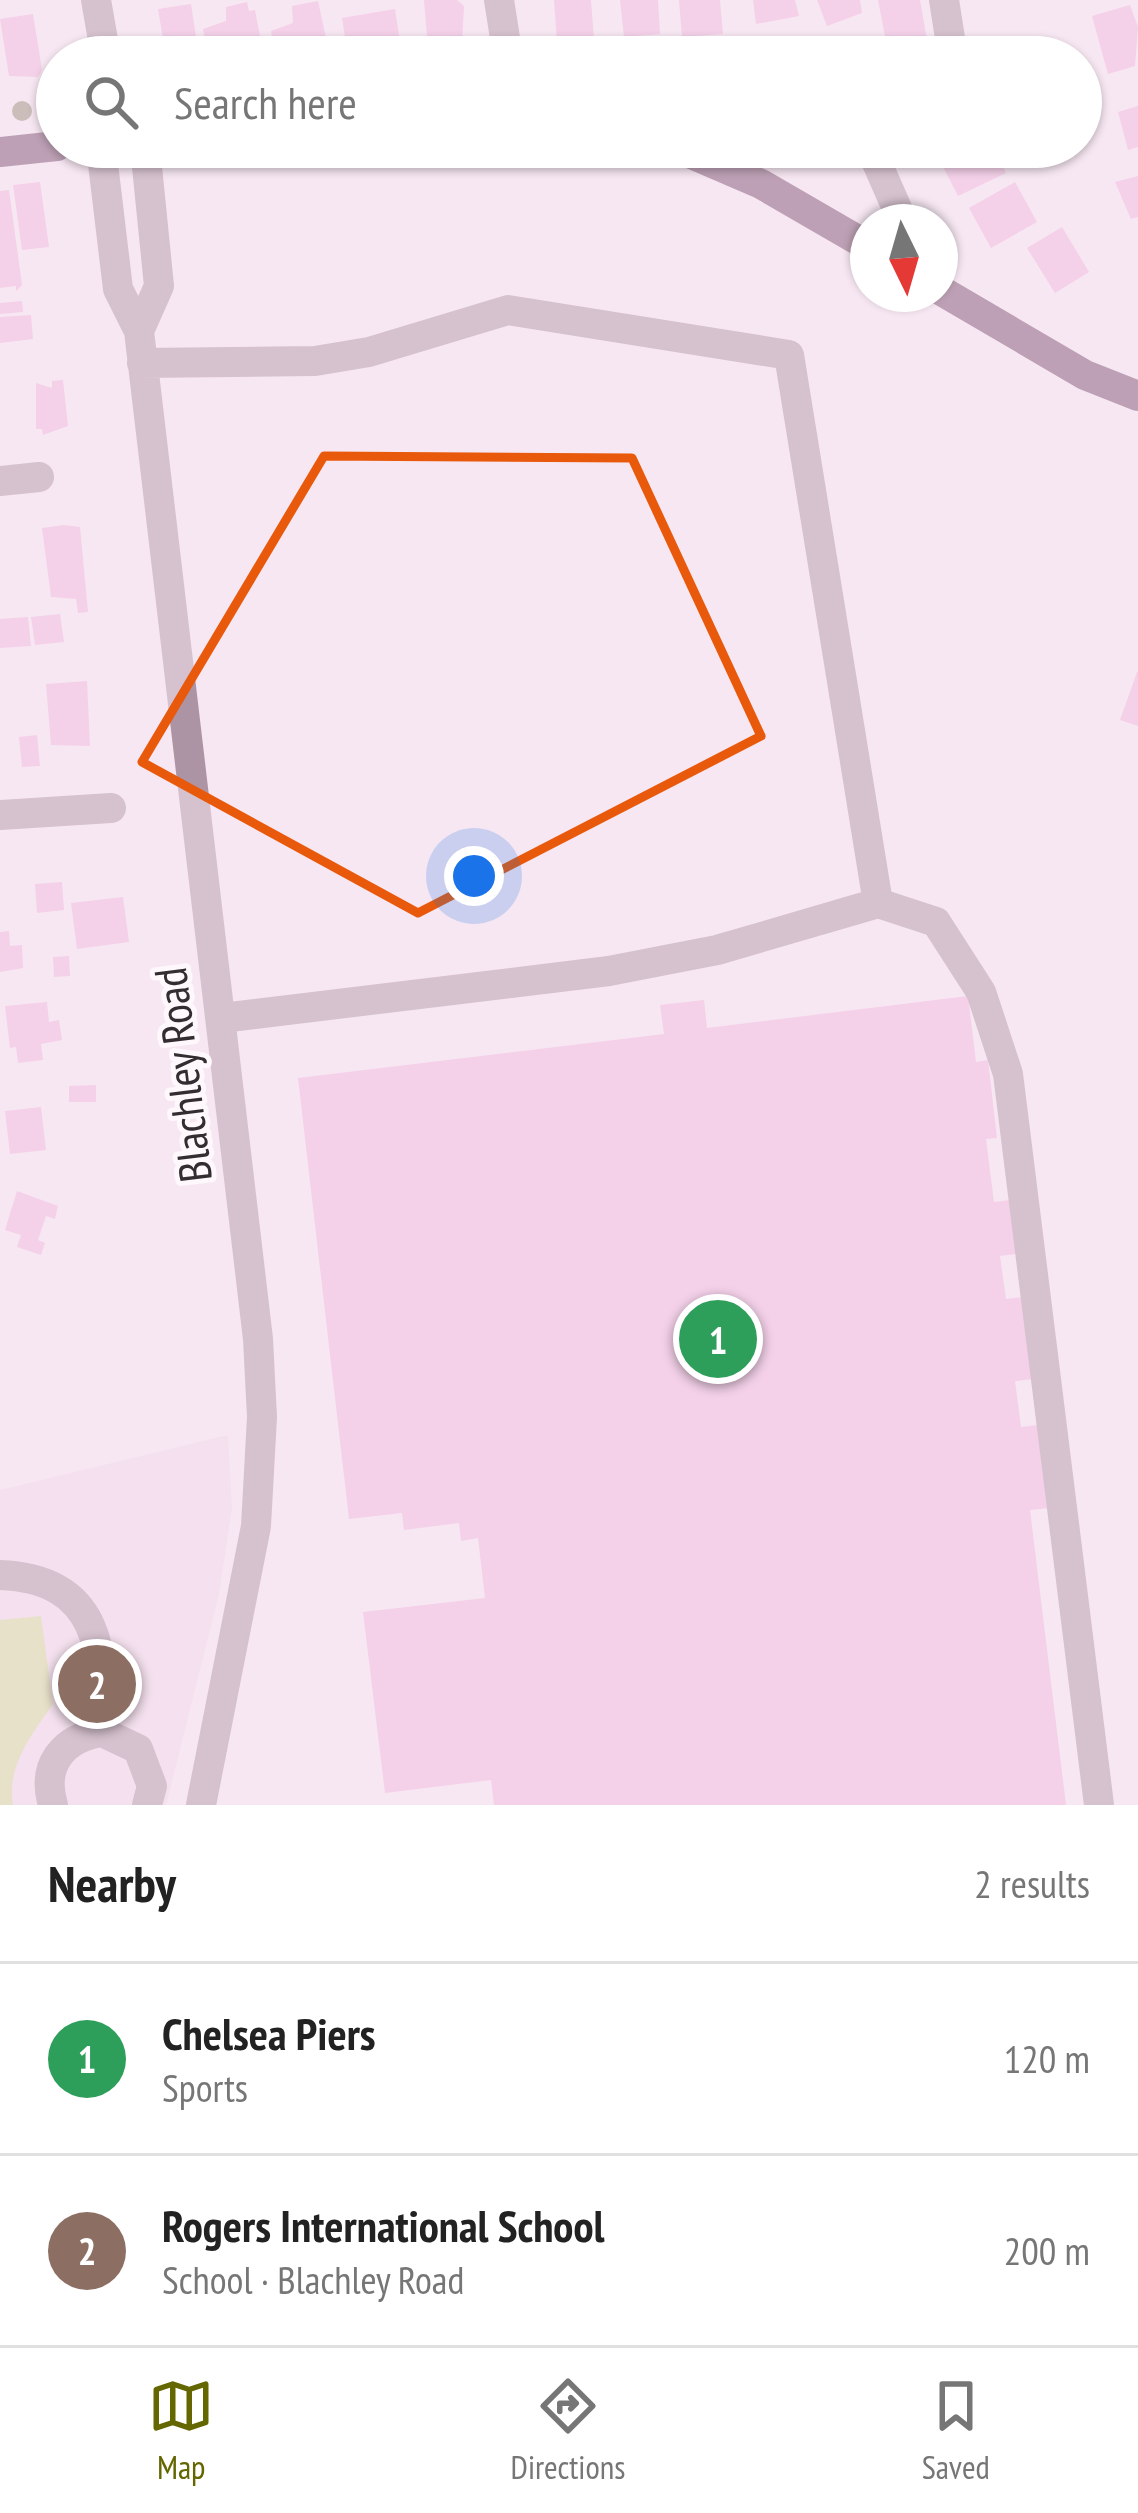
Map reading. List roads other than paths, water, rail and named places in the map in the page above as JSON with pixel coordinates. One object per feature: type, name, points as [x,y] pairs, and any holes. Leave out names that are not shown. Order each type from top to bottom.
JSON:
[{"type":"main road","points":[[0,152],[36,148]]},
{"type":"main road","points":[[724,168],[850,236]]},
{"type":"main road","points":[[958,301],[1085,375],[1138,396]]},
{"type":"street","points":[[96,0],[102,36]]},
{"type":"street","points":[[499,0],[505,36]]},
{"type":"street","points":[[944,0],[950,36]]},
{"type":"street","name":"Blachley Road","points":[[104,168],[118,289],[140,347],[222,1018],[262,1417],[256,1526],[241,1623],[202,1805]]},
{"type":"street","name":"Blachley Road","points":[[140,347],[159,286],[148,168]]},
{"type":"street","points":[[880,168],[895,204]]},
{"type":"street","points":[[140,347],[315,361],[369,352],[508,310],[789,355],[878,903]]},
{"type":"street","points":[[0,481],[39,477]]},
{"type":"street","points":[[0,815],[111,808]]},
{"type":"street","points":[[222,1018],[609,971],[717,950],[878,903],[936,922],[981,992],[998,1032],[1008,1074],[1099,1805]]},
{"type":"street","points":[[0,1575],[26,1576],[56,1588],[89,1622],[99,1639],[104,1675],[103,1732]]},
{"type":"street","points":[[53,1805],[48,1781],[53,1762],[65,1745],[103,1732],[139,1749],[152,1786],[147,1805]]},
{"type":"place","name":"Chelsea Piers","points":[[718,1339]]},
{"type":"place","name":"Rogers International School","points":[[97,1684]]}]
